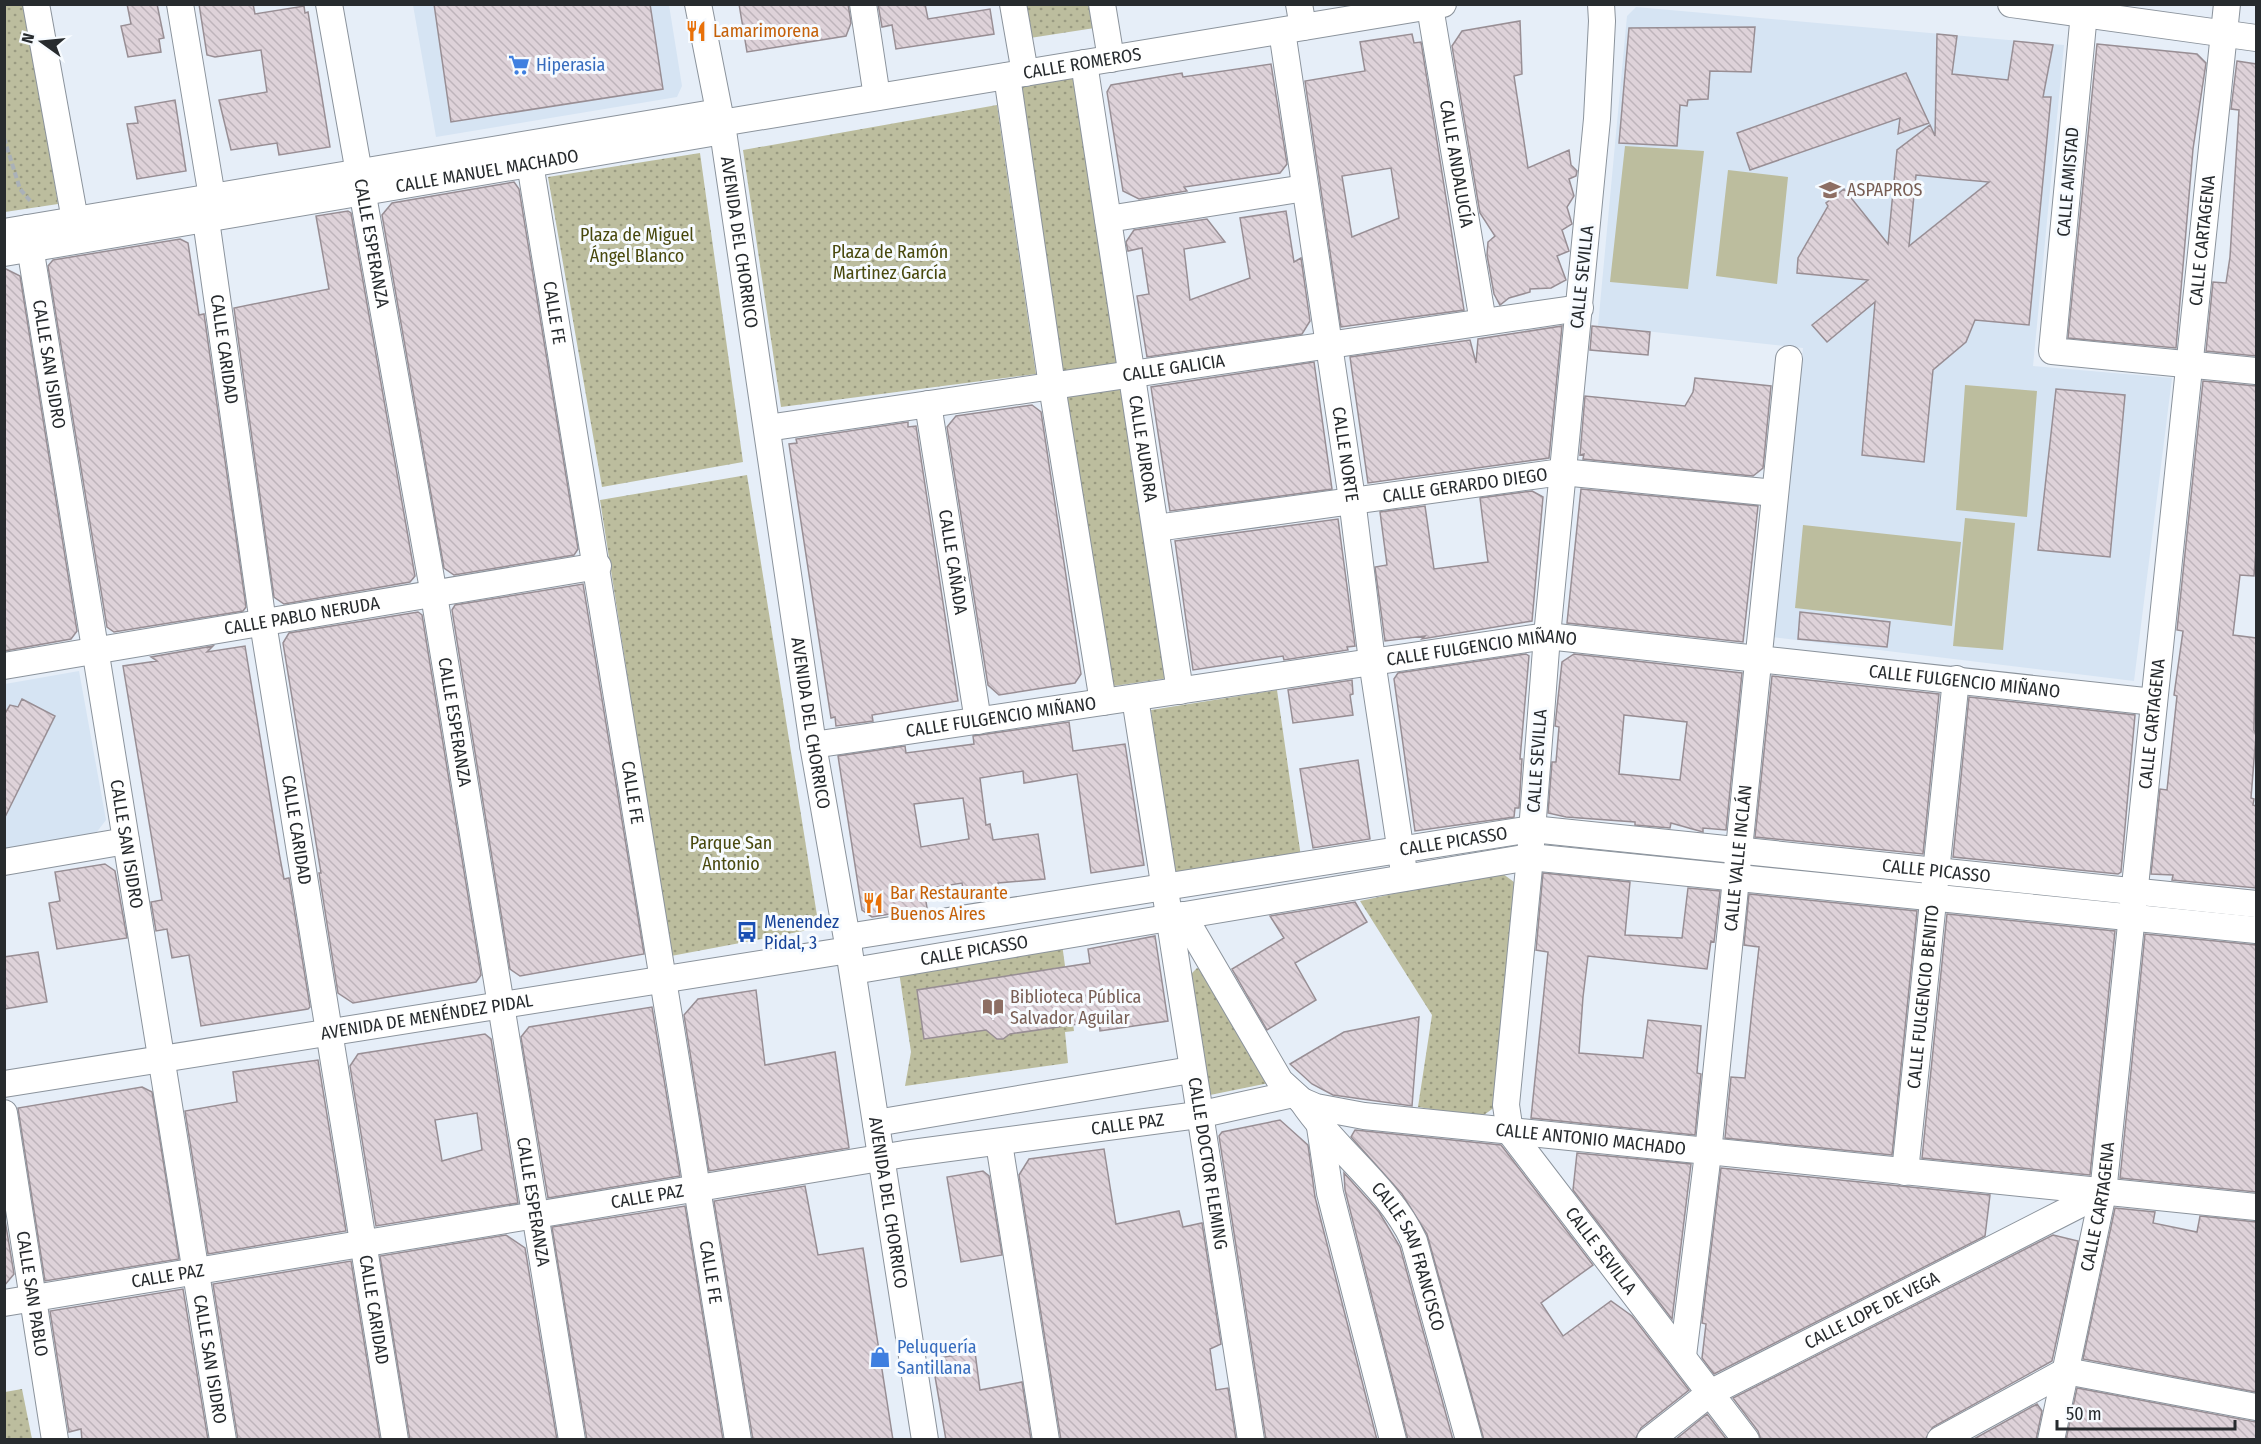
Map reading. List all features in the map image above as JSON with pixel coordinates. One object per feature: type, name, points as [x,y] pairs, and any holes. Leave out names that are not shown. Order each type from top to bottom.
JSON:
[{"type":"street","points":[[36,4],[75,220]]},
{"type":"street","name":"CALLE CARIDAD","points":[[180,4],[263,622],[395,1440]]},
{"type":"street","name":"CALLE ESPERANZA","points":[[329,4],[434,595],[503,1005],[572,1440]]},
{"type":"street","name":"AVENIDA DEL CHORRICO","points":[[698,4],[721,122],[813,745],[850,953],[925,1440]]},
{"type":"street","points":[[863,4],[877,98]]},
{"type":"street","points":[[1013,4],[1016,74],[1052,386],[1103,702]]},
{"type":"street","points":[[1102,4],[1111,59]]},
{"type":"street","name":"CALLE SEVILLA","points":[[1600,4],[1602,21],[1597,119],[1562,472],[1530,857],[1506,1105],[1510,1132],[1746,1440]]},
{"type":"street","points":[[2011,4],[2073,9],[2256,38]]},
{"type":"street","name":"CALLE CARTAGENA","points":[[2051,1440],[2103,1193],[2227,4]]},
{"type":"street","name":"CALLE ROMEROS","points":[[721,122],[1111,59],[1294,21],[1437,6]]},
{"type":"street","name":"CALLE ANDALUCÍA","points":[[1437,6],[1483,322]]},
{"type":"street","name":"CALLE AMISTAD","points":[[2073,9],[2052,351],[2190,364]]},
{"type":"street","name":"CALLE NORTE","points":[[1294,21],[1305,188],[1352,500],[1372,661],[1406,878]]},
{"type":"street","name":"CALLE AURORA","points":[[1084,63],[1180,691]]},
{"type":"street","name":"CALLE MANUEL MACHADO","points":[[28,233],[209,208],[721,122]]},
{"type":"street","name":"CALLE FE","points":[[528,154],[738,1440]]},
{"type":"street","points":[[1108,219],[1305,188]]},
{"type":"street","name":"CALLE MANUEL MACHADO","points":[[4,253],[28,233],[75,220],[209,208]]},
{"type":"street","name":"CALLE SAN ISIDRO","points":[[28,233],[222,1440]]},
{"type":"street","name":"CALLE GALICIA","points":[[767,428],[1052,386],[1131,372],[1580,308]]},
{"type":"street","name":"CALLE VALLE INCLÁN","points":[[1683,1356],[1708,1153],[1789,359]]},
{"type":"street","points":[[2190,364],[2256,371]]},
{"type":"street","name":"CALLE CAÑADA","points":[[928,404],[978,721]]},
{"type":"street","name":"CALLE GERARDO DIEGO","points":[[1155,528],[1562,472],[1775,493]]},
{"type":"street","name":"CALLE PABLO NERUDA","points":[[4,666],[597,566]]},
{"type":"street","name":"CALLE FULGENCIO MIÑANO","points":[[813,745],[1547,636],[2154,702]]},
{"type":"street","name":"CALLE FULGENCIO BENITO","points":[[1905,1172],[1956,679]]},
{"type":"street","points":[[1135,698],[1164,887]]},
{"type":"street","name":"CALLE PICASSO","points":[[850,953],[1164,887],[1532,829],[2256,904]]},
{"type":"street","points":[[4,862],[126,841]]},
{"type":"street","name":"CALLE PICASSO","points":[[850,953],[1176,916],[1530,857],[2256,930]]},
{"type":"street","name":"CALLE DOCTOR FLEMING","points":[[1164,887],[1176,916],[1191,1070],[1251,1440]]},
{"type":"street","points":[[1176,916],[1280,1081],[1297,1097]]},
{"type":"street","name":"AVENIDA DE MENÉNDEZ PIDAL","points":[[4,1084],[663,980],[850,953]]},
{"type":"street","points":[[876,1123],[1191,1070]]},
{"type":"street","name":"CALLE ANTONIO MACHADO","points":[[1297,1097],[1334,1112],[1708,1153],[2256,1207]]},
{"type":"street","name":"CALLE PAZ","points":[[4,1303],[881,1158],[1198,1115],[1297,1097]]},
{"type":"street","name":"CALLE SAN FRANCISCO","points":[[1297,1097],[1320,1127],[1403,1218],[1414,1241],[1469,1440]]},
{"type":"street","name":"CALLE SAN PABLO","points":[[4,1113],[55,1440]]},
{"type":"street","points":[[1320,1127],[1330,1193],[1393,1440]]},
{"type":"street","points":[[999,1143],[1046,1440]]},
{"type":"street","points":[[2037,1186],[2042,1222]]},
{"type":"street","name":"CALLE LOPE DE VEGA","points":[[1650,1440],[1710,1393],[2042,1222],[2103,1193]]},
{"type":"street","points":[[1940,1440],[2066,1371],[2256,1407]]},
{"type":"path","points":[[4,138],[20,189],[28,233]]},
{"type":"shaded area","name":"Hiperasia","points":[[413,5],[669,5],[682,86],[677,97],[436,137]]},
{"type":"shaded area","points":[[1636,7],[2064,45],[2033,366],[2172,378],[2134,681],[1772,637],[1803,348],[1598,326],[1627,16]]},
{"type":"shaded area","points":[[79,671],[106,820],[96,833],[5,850],[5,684]]},
{"type":"green space","points":[[5,5],[25,5],[58,204],[5,212]]},
{"type":"green space","points":[[1024,5],[1097,5],[1101,27],[1030,38]]},
{"type":"green space","points":[[1078,75],[1118,363],[1061,373],[1017,86]]},
{"type":"green space","name":"Plaza de Ramón Martinez García","points":[[997,105],[1036,374],[781,407],[743,150]]},
{"type":"green space","points":[[1625,146],[1704,151],[1688,289],[1610,282]]},
{"type":"green space","name":"Plaza de Miguel Ángel Blanco","points":[[700,153],[743,462],[602,487],[548,177]]},
{"type":"green space","points":[[1728,170],[1788,177],[1777,284],[1716,276]]},
{"type":"green space","points":[[1126,383],[1169,678],[1107,687],[1063,392]]},
{"type":"green space","points":[[1965,385],[2037,391],[2027,517],[1956,510]]},
{"type":"green space","name":"Parque San Antonio","points":[[747,475],[819,928],[671,956],[600,500]]},
{"type":"green space","points":[[1965,518],[2015,523],[2003,650],[1953,646]]},
{"type":"green space","points":[[1803,525],[1961,542],[1952,626],[1795,608]]},
{"type":"green space","points":[[1277,690],[1301,857],[1173,875],[1151,710]]},
{"type":"green space","points":[[1499,871],[1514,882],[1495,1107],[1481,1117],[1418,1107],[1432,1015],[1360,901]]},
{"type":"green space","points":[[1062,944],[1074,1031],[1065,1032],[1068,1063],[905,1086],[911,1052],[899,972]]},
{"type":"green space","points":[[1197,968],[1210,976],[1269,1083],[1210,1095],[1187,978]]},
{"type":"green space","points":[[22,1389],[32,1439],[5,1439],[5,1392]]},
{"type":"building","points":[[127,4],[157,4],[164,38],[159,39],[161,52],[128,57],[121,26],[131,24]]},
{"type":"building","points":[[199,4],[253,4],[255,14],[304,6],[305,13],[308,12],[330,147],[279,155],[277,143],[231,150],[219,100],[267,92],[261,50],[215,57],[207,55]]},
{"type":"building","name":"Hiperasia","points":[[434,4],[650,4],[663,89],[451,122]]},
{"type":"building","points":[[739,4],[848,4],[851,23],[846,36],[747,52]]},
{"type":"building","points":[[878,4],[925,4],[928,19],[990,9],[994,34],[896,49],[892,25],[882,27]]},
{"type":"building","points":[[1520,21],[1522,74],[1514,76],[1528,168],[1569,150],[1571,165],[1577,171],[1576,176],[1569,179],[1574,196],[1567,207],[1572,224],[1562,230],[1569,251],[1557,256],[1566,280],[1551,288],[1530,289],[1530,292],[1509,298],[1500,305],[1494,294],[1487,255],[1488,242],[1495,236],[1480,213],[1452,46],[1462,31]]},
{"type":"building","points":[[1755,27],[1751,72],[1710,71],[1708,99],[1688,100],[1687,106],[1680,105],[1677,146],[1619,143],[1629,28]]},
{"type":"building","points":[[1412,34],[1414,43],[1421,42],[1464,310],[1341,327],[1305,81],[1365,71],[1360,42]],"holes":[[[1391,168],[1399,218],[1352,237],[1342,176]]]},
{"type":"building","points":[[1937,34],[1957,36],[1952,74],[2008,80],[2014,41],[2053,45],[2043,97],[2051,97],[2029,325],[1975,320],[1966,342],[1933,370],[1924,462],[1862,455],[1875,302],[1827,342],[1812,325],[1868,280],[1797,273],[1798,258],[1828,206],[1826,203],[1844,189],[1888,244],[1897,150],[1930,125],[1935,136]],"holes":[[[1916,175],[1989,182],[1909,246]]]},
{"type":"building","points":[[2097,44],[2197,54],[2206,63],[2193,149],[2176,348],[2068,338]]},
{"type":"building","points":[[2237,61],[2256,64],[2256,356],[2206,351],[2213,282],[2226,283],[2230,257],[2239,110],[2231,109]]},
{"type":"building","points":[[1271,64],[1287,164],[1280,173],[1184,187],[1187,191],[1139,199],[1123,191],[1107,92],[1111,85],[1182,73],[1183,77]]},
{"type":"building","points":[[1906,73],[1929,123],[1898,134],[1900,118],[1750,170],[1737,133]]},
{"type":"building","points":[[175,100],[186,171],[137,179],[127,124],[138,123],[135,107]]},
{"type":"building","points":[[514,182],[519,189],[578,549],[574,555],[454,575],[444,568],[382,215],[392,203]]},
{"type":"building","points":[[348,211],[351,213],[415,576],[410,582],[284,604],[274,597],[234,308],[329,289],[316,216]]},
{"type":"building","points":[[1286,211],[1294,262],[1301,258],[1310,321],[1302,334],[1147,357],[1137,296],[1149,294],[1142,248],[1128,251],[1126,242],[1134,230],[1207,219],[1225,242],[1184,249],[1190,300],[1250,278],[1240,218]]},
{"type":"building","points":[[180,239],[188,243],[199,315],[204,314],[246,607],[243,611],[114,632],[107,627],[48,266],[53,260]]},
{"type":"building","points":[[4,268],[20,276],[77,631],[71,639],[4,651]]},
{"type":"building","points":[[1562,326],[1549,458],[1368,483],[1350,357],[1470,340],[1476,363],[1478,339]]},
{"type":"building","points":[[1592,326],[1650,332],[1648,355],[1590,350]]},
{"type":"building","points":[[1314,362],[1332,489],[1170,511],[1151,387]]},
{"type":"building","points":[[1695,378],[1771,386],[1763,468],[1753,476],[1583,459],[1584,454],[1580,455],[1585,396],[1685,406],[1693,392]]},
{"type":"building","points":[[2203,381],[2256,386],[2254,576],[2240,575],[2233,635],[2256,638],[2254,730],[2256,735],[2251,798],[2254,799],[2253,805],[2256,806],[2256,888],[2172,880],[2173,875],[2151,874],[2160,789],[2167,790],[2177,696],[2174,695],[2183,631],[2177,630]]},
{"type":"building","points":[[2056,389],[2125,395],[2110,557],[2038,550]]},
{"type":"building","points":[[1032,405],[1041,412],[1081,674],[1075,683],[999,695],[988,685],[947,427],[956,416]]},
{"type":"building","points":[[908,422],[908,427],[916,426],[958,701],[872,715],[873,721],[836,726],[835,717],[831,718],[789,444],[797,443],[796,439]]},
{"type":"building","points":[[1581,489],[1758,506],[1743,642],[1567,623]]},
{"type":"building","points":[[1532,491],[1543,497],[1532,621],[1422,639],[1425,636],[1385,641],[1375,567],[1387,565],[1380,512],[1425,506],[1434,569],[1488,562],[1480,498]]},
{"type":"building","points":[[1338,519],[1355,646],[1347,647],[1348,650],[1284,660],[1283,656],[1193,670],[1175,541]]},
{"type":"building","points":[[583,584],[644,954],[520,976],[510,969],[452,610],[455,605]]},
{"type":"building","points":[[418,612],[422,615],[481,975],[476,982],[353,1003],[338,993],[319,873],[321,873],[283,643],[289,633]]},
{"type":"building","points":[[1800,612],[1890,622],[1887,647],[1798,639]]},
{"type":"building","points":[[213,646],[207,652],[245,646],[280,858],[284,879],[289,878],[310,1007],[201,1026],[189,955],[172,958],[167,929],[156,931],[151,902],[162,900],[123,666],[157,661],[151,657]]},
{"type":"building","points":[[1526,654],[1529,656],[1520,759],[1522,759],[1519,808],[1515,808],[1514,817],[1415,831],[1394,679],[1398,673]]},
{"type":"building","points":[[1574,654],[1742,673],[1726,830],[1703,828],[1703,832],[1671,823],[1670,828],[1548,813],[1552,762],[1556,762],[1559,727],[1555,726],[1562,662]],"holes":[[[1624,715],[1687,722],[1680,780],[1619,774]]]},
{"type":"building","points":[[1772,676],[1939,694],[1923,854],[1755,837]]},
{"type":"building","points":[[1352,680],[1353,694],[1350,695],[1353,715],[1293,723],[1288,690]]},
{"type":"building","points":[[1969,697],[2135,715],[2121,872],[2118,874],[1953,857]]},
{"type":"building","points":[[22,699],[55,716],[4,819],[4,715],[10,705],[18,707]]},
{"type":"building","points":[[1069,722],[1073,751],[1125,744],[1144,865],[1091,873],[1077,774],[1024,783],[1023,771],[980,778],[986,825],[990,824],[993,840],[1038,834],[1045,879],[998,883],[999,890],[975,893],[975,888],[963,889],[962,883],[924,889],[927,908],[872,917],[862,910],[838,756],[905,746],[906,753],[974,744],[973,736]],"holes":[[[963,798],[969,839],[921,847],[914,804]]]},
{"type":"building","points":[[1358,760],[1370,839],[1313,848],[1300,769]]},
{"type":"building","points":[[105,864],[115,871],[127,938],[57,949],[49,903],[60,901],[55,872]]},
{"type":"building","points":[[1543,873],[1630,882],[1625,935],[1682,938],[1688,888],[1720,891],[1714,942],[1711,941],[1707,969],[1588,956],[1583,997],[1579,1053],[1643,1058],[1648,1020],[1701,1026],[1697,1073],[1701,1074],[1695,1135],[1531,1118],[1548,952],[1536,950]]},
{"type":"building","points":[[1749,894],[1917,911],[1892,1155],[1725,1138],[1731,1077],[1745,1078],[1759,947],[1744,945]]},
{"type":"building","points":[[1355,902],[1367,922],[1295,963],[1316,1000],[1267,1030],[1232,969],[1284,938],[1270,916]]},
{"type":"building","points":[[1947,914],[2115,931],[2090,1175],[1922,1158]]},
{"type":"building","points":[[2145,934],[2256,945],[2256,1192],[2120,1178]]},
{"type":"building","points":[[1155,936],[1168,1021],[1100,1031],[1099,1021],[1010,1034],[1003,1039],[997,1039],[986,1030],[924,1039],[917,990],[1090,963],[1088,949]]},
{"type":"building","points":[[38,952],[47,1002],[4,1009],[4,957]]},
{"type":"building","points":[[756,990],[765,1065],[835,1052],[849,1148],[709,1171],[684,1015],[698,999]]},
{"type":"building","points":[[652,1007],[680,1176],[548,1198],[521,1037],[529,1027]]},
{"type":"building","points":[[1419,1017],[1412,1106],[1333,1095],[1312,1084],[1290,1064],[1344,1032]]},
{"type":"building","points":[[485,1034],[491,1039],[518,1203],[376,1226],[350,1066],[358,1054]],"holes":[[[477,1113],[482,1150],[442,1161],[435,1120]]]},
{"type":"building","points":[[318,1060],[346,1231],[208,1254],[185,1111],[237,1102],[233,1072]]},
{"type":"building","points":[[142,1087],[152,1092],[179,1259],[45,1281],[18,1108]]},
{"type":"building","points":[[1280,1120],[1308,1145],[1315,1197],[1377,1440],[1266,1440],[1219,1136],[1222,1132]]},
{"type":"building","points":[[1355,1130],[1501,1145],[1593,1265],[1541,1303],[1563,1336],[1611,1301],[1632,1316],[1689,1390],[1641,1428],[1635,1440],[1484,1440],[1427,1234],[1402,1194],[1351,1137]]},
{"type":"building","points":[[1104,1149],[1116,1224],[1179,1211],[1183,1227],[1202,1223],[1221,1344],[1210,1349],[1216,1390],[1228,1388],[1236,1440],[1061,1440],[1019,1175],[1029,1159]]},
{"type":"building","points":[[1577,1153],[1691,1164],[1672,1319],[1573,1190]]},
{"type":"building","points":[[1721,1168],[1990,1195],[1985,1236],[1714,1374],[1702,1358],[1706,1324],[1702,1323]]},
{"type":"building","points":[[983,1171],[989,1176],[1002,1255],[961,1262],[947,1177]]},
{"type":"building","points":[[1344,1173],[1379,1212],[1400,1247],[1453,1440],[1408,1440],[1345,1190]]},
{"type":"building","points":[[805,1186],[818,1255],[863,1248],[893,1440],[753,1440],[714,1201]]},
{"type":"building","points":[[685,1206],[723,1440],[587,1440],[552,1227]]},
{"type":"building","points":[[2115,1208],[2155,1212],[2153,1223],[2197,1232],[2200,1216],[2256,1222],[2256,1392],[2083,1359]]},
{"type":"building","points":[[4,1214],[14,1274],[4,1286]]},
{"type":"building","points":[[506,1235],[525,1248],[557,1440],[410,1440],[380,1256]]},
{"type":"building","points":[[2053,1235],[2078,1241],[2052,1361],[1933,1427],[1925,1440],[1761,1440],[1758,1431],[1733,1398]]},
{"type":"building","points":[[351,1261],[380,1440],[238,1440],[213,1284]]},
{"type":"building","points":[[183,1289],[208,1440],[82,1440],[81,1429],[69,1432],[50,1311]]},
{"type":"building","points":[[975,1352],[980,1390],[1022,1382],[1031,1440],[946,1440],[932,1359]]},
{"type":"building","points":[[2077,1388],[2256,1422],[2256,1440],[2066,1440]]},
{"type":"building","points":[[2037,1404],[2042,1411],[2036,1440],[1972,1440]]},
{"type":"building","points":[[1707,1414],[1727,1440],[1675,1440]]},
{"type":"place","name":"Lamarimorena","points":[[696,31]]},
{"type":"place","name":"Hiperasia","points":[[519,65]]},
{"type":"place","name":"ASPAPROS","points":[[1830,190]]},
{"type":"place","name":"Bar Restaurante Buenos Aires","points":[[873,903]]},
{"type":"place","name":"Menendez Pidal, 3","points":[[747,932]]},
{"type":"place","name":"Biblioteca Pública Salvador Aguilar","points":[[993,1007]]},
{"type":"place","name":"Peluquería Santillana","points":[[880,1357]]}]
